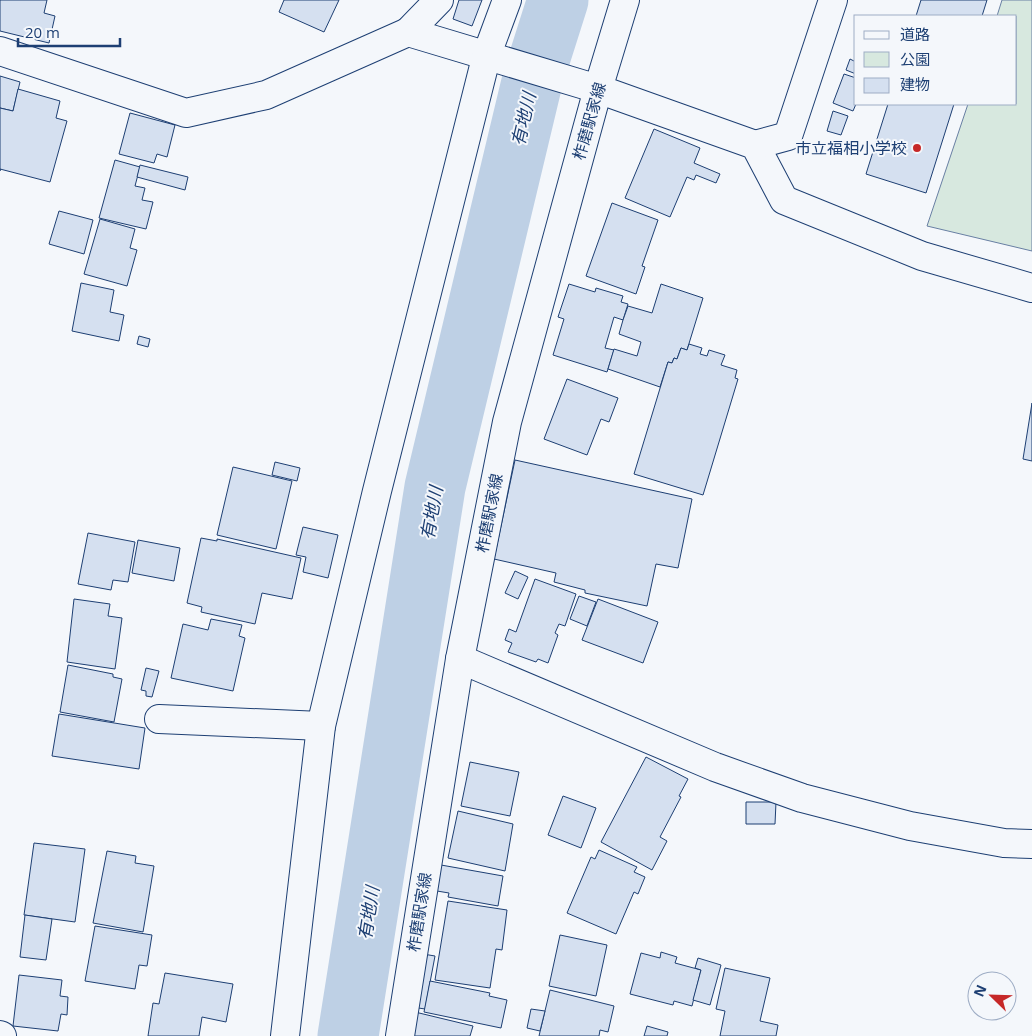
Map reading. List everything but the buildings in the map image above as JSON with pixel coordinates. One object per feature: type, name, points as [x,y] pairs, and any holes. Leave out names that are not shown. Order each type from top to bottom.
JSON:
[{"type":"street","points":[[0,51],[186,113],[266,95],[408,32],[438,0]]},
{"type":"street","points":[[285,1036],[321,726],[487,54],[507,0]]},
{"type":"street","name":"柞磨駅家線","points":[[400,1036],[460,659],[507,422],[598,88],[625,0]]},
{"type":"street","points":[[408,32],[598,88],[755,145],[788,136],[833,0]]},
{"type":"street","points":[[755,145],[784,200],[922,256],[1032,288]]},
{"type":"street","points":[[460,659],[715,767],[802,798],[910,826],[1004,843],[1032,844]]},
{"type":"street","points":[[159,719],[321,726]]},
{"type":"green space","points":[[1002,0],[1032,0],[1032,251],[927,226],[968,105],[1017,105],[1017,15],[997,15]]},
{"type":"waterway","name":"有地川","points":[[348,1036],[435,487],[532,82],[558,0]]},
{"type":"place","name":"市立福相小学校","points":[[917,148]]}]
